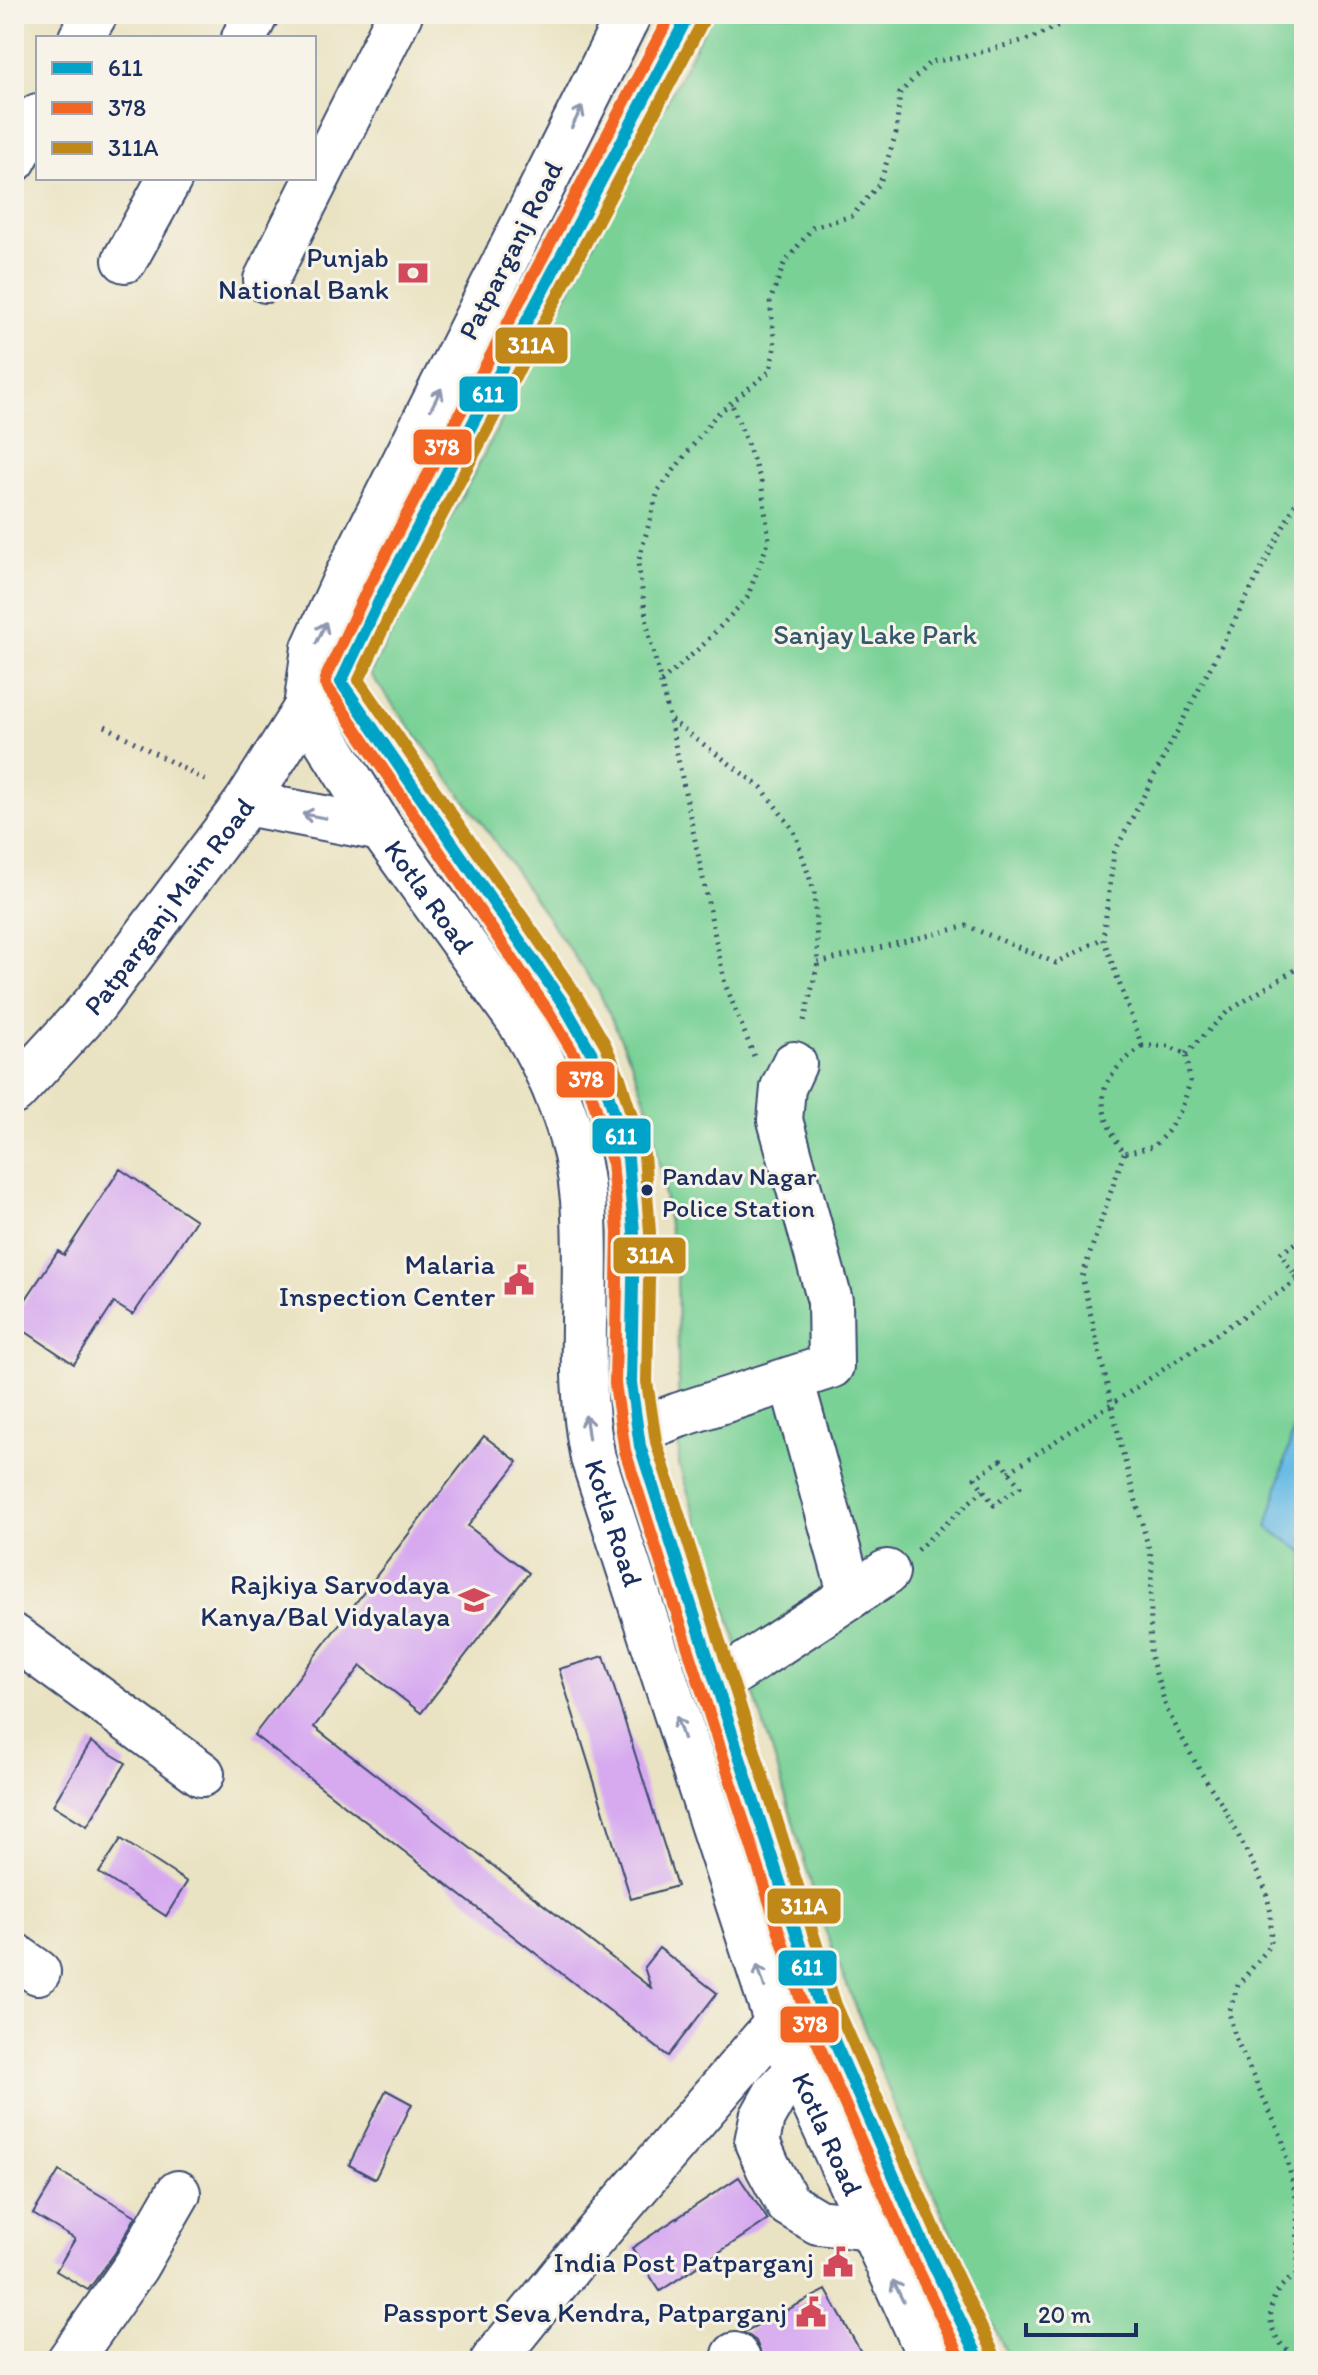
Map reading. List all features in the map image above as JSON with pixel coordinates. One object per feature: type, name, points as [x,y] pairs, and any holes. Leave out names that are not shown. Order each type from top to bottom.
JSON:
[{"type":"main road","points":[[82,36],[95,14]]},
{"type":"main road","points":[[245,36],[256,14]]},
{"type":"main road","points":[[266,280],[400,14]]},
{"type":"main road","name":"Patparganj Road","points":[[306,708],[314,648],[339,594],[629,14]]},
{"type":"main road","name":"Patparganj Road","points":[[341,682],[381,597],[689,14]]},
{"type":"main road","points":[[14,160],[36,120]]},
{"type":"main road","points":[[125,260],[169,180]]},
{"type":"main road","points":[[306,708],[341,682]]},
{"type":"main road","name":"Kotla Road","points":[[341,682],[564,1005],[605,1084],[628,1158],[632,1196],[631,1383],[637,1431],[715,1685],[821,2011],[925,2247],[980,2361]]},
{"type":"main road","name":"Patparganj Main Road","points":[[14,1092],[95,1004],[246,803],[306,708]]},
{"type":"main road","name":"Kotla Road","points":[[306,708],[381,829],[520,1022],[557,1094],[574,1150],[583,1201],[585,1407],[593,1458],[777,2023],[932,2361]]},
{"type":"main road","points":[[246,803],[381,829]]},
{"type":"main road","points":[[637,1431],[831,1366],[830,1301],[780,1120],[783,1088],[794,1064]]},
{"type":"main road","points":[[791,1379],[851,1596]]},
{"type":"main road","points":[[715,1685],[887,1572]]},
{"type":"main road","points":[[14,1637],[202,1774]]},
{"type":"main road","points":[[493,2361],[581,2252],[777,2023]]},
{"type":"main road","points":[[798,2070],[776,2093],[762,2118],[757,2142],[768,2167],[788,2204],[818,2222],[870,2228]]},
{"type":"main road","points":[[69,2361],[136,2266],[178,2193]]},
{"type":"path","points":[[780,1120],[725,984],[648,630],[638,563],[658,491],[716,415],[770,371],[775,346],[770,301],[784,264],[813,227],[852,216],[880,183],[896,133],[900,93],[930,62],[963,57],[1032,38],[1082,14]]},
{"type":"path","points":[[661,682],[704,644],[747,598],[769,540],[761,480],[731,402]]},
{"type":"path","points":[[1142,1046],[1103,938],[1114,853],[1304,487]]},
{"type":"path","points":[[670,720],[762,788],[794,831],[814,891],[818,963],[794,1064]]},
{"type":"path","points":[[105,726],[246,803]]},
{"type":"path","points":[[818,963],[967,926],[1056,963],[1103,938]]},
{"type":"path","points":[[1186,1054],[1227,1012],[1304,964]]},
{"type":"path","points":[[1124,1153],[1109,1131],[1104,1109],[1104,1089],[1119,1064],[1142,1046],[1168,1046],[1186,1054]]},
{"type":"path","points":[[1124,1153],[1153,1147],[1168,1131],[1182,1108],[1190,1082],[1186,1054]]},
{"type":"path","points":[[1124,1153],[1082,1277],[1152,1560],[1150,1654],[1163,1696],[1180,1734],[1226,1811],[1265,1888],[1271,1913],[1271,1945],[1238,1985],[1229,2012],[1235,2037],[1282,2138],[1297,2201],[1301,2273],[1278,2289],[1272,2299],[1270,2325],[1283,2348],[1304,2358]]},
{"type":"path","points":[[1304,1251],[1301,1240],[1280,1253],[1304,1289]]},
{"type":"path","points":[[1293,1273],[1304,1266]]},
{"type":"path","points":[[1009,1472],[1298,1280]]},
{"type":"path","points":[[1001,1460],[1020,1487],[994,1505],[983,1490],[975,1478],[1001,1460]]},
{"type":"path","points":[[887,1572],[916,1551],[983,1490]]},
{"type":"green space","name":"Sanjay Lake Park","points":[[712,14],[1304,14],[1304,2361],[1010,2361],[908,2139],[823,1925],[772,1750],[679,1465],[677,1275],[651,1115],[630,1059],[599,992],[482,823],[370,674]]},
{"type":"water","points":[[1304,1390],[1304,1552],[1267,1527]]},
{"type":"building","points":[[120,1169],[196,1220],[133,1315],[114,1303],[74,1364],[14,1324],[14,1317],[58,1251],[64,1255]]},
{"type":"building","points":[[484,1436],[518,1462],[468,1526],[529,1573],[421,1713],[361,1666],[314,1727],[651,1988],[644,1967],[659,1948],[717,1993],[668,2056],[254,1735]]},
{"type":"building","points":[[604,1656],[677,1886],[631,1899],[559,1669]]},
{"type":"building","points":[[91,1742],[126,1763],[87,1826],[53,1805]]},
{"type":"building","points":[[121,1839],[187,1882],[166,1916],[99,1873]]},
{"type":"building","points":[[386,2090],[412,2104],[375,2179],[349,2165]]},
{"type":"building","points":[[59,2171],[136,2216],[115,2253],[88,2290],[56,2271],[75,2239],[33,2214]]},
{"type":"building","points":[[739,2177],[768,2220],[660,2291],[632,2248]]},
{"type":"building","name":"Passport Seva Kendra, Patparganj","points":[[826,2290],[866,2361],[764,2361],[756,2341],[744,2332]]},
{"type":"transit line","name":"378","points":[[671,14],[367,590],[325,684],[550,1014],[577,1059],[590,1090],[612,1161],[618,1232],[615,1384],[625,1451],[806,2016],[910,2253],[962,2361]]},
{"type":"transit line","name":"611","points":[[689,14],[381,597],[341,682],[564,1005],[605,1084],[628,1158],[634,1232],[631,1383],[640,1446],[821,2011],[925,2247],[980,2361]]},
{"type":"transit line","name":"311A","points":[[703,21],[395,604],[359,680],[577,996],[605,1044],[620,1078],[644,1155],[650,1232],[647,1382],[656,1442],[836,2005],[994,2354]]},
{"type":"place","name":"Punjab National Bank","points":[[413,273]]},
{"type":"place","name":"Pandav Nagar Police Station","points":[[647,1190]]},
{"type":"place","name":"Malaria Inspection Center","points":[[519,1280]]},
{"type":"place","name":"Rajkiya Sarvodaya Kanya/Bal Vidyalaya","points":[[474,1600]]},
{"type":"place","name":"India Post Patparganj","points":[[838,2262]]},
{"type":"place","name":"Passport Seva Kendra, Patparganj","points":[[811,2312]]}]
